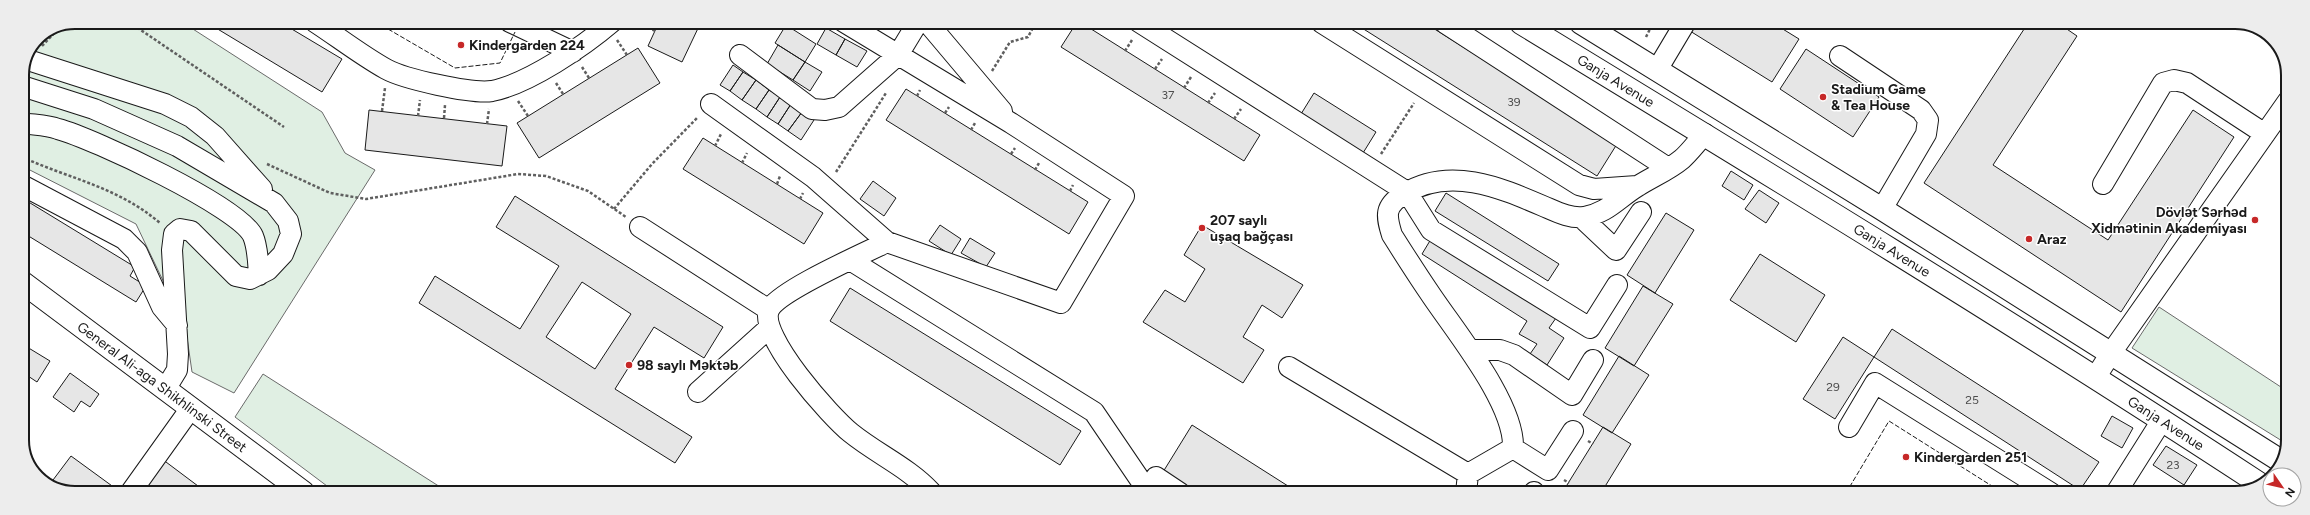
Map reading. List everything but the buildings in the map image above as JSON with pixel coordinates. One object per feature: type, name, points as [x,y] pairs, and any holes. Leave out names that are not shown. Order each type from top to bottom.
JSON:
[{"type":"main road","name":"Ganja Avenue","points":[[1531,29],[1705,134],[2162,420],[2256,481]]},
{"type":"main road","name":"Ganja Avenue","points":[[1590,29],[1882,209],[2278,459]]},
{"type":"main road","name":"General Ali-aga Shikhlinski Street","points":[[29,287],[166,388],[295,486]]},
{"type":"lane","points":[[326,29],[387,70],[448,87],[491,91],[509,85],[546,68],[573,52],[603,29]]},
{"type":"lane","points":[[525,29],[573,52]]},
{"type":"lane","points":[[711,104],[758,135],[826,189],[887,242],[1061,302],[1124,196],[1011,123],[855,29]]},
{"type":"lane","points":[[740,55],[812,108],[825,110],[839,106],[898,56],[914,29]]},
{"type":"lane","points":[[933,29],[1011,123]]},
{"type":"lane","points":[[1150,29],[1407,192],[1431,230],[1590,328],[1617,286]]},
{"type":"lane","points":[[1331,29],[1579,185],[1594,189],[1637,186]]},
{"type":"lane","points":[[1455,29],[1668,168]]},
{"type":"lane","points":[[1657,70],[1681,29]]},
{"type":"lane","points":[[1840,56],[1921,110],[1928,120],[1926,134],[1882,209]]},
{"type":"lane","points":[[31,61],[165,104],[191,117],[215,136],[288,220],[291,234],[283,254],[268,270],[250,279],[236,276],[191,231],[180,229],[174,234],[172,250],[176,325],[176,370],[166,388]]},
{"type":"lane","points":[[2102,184],[2163,83],[2174,80],[2187,83],[2265,134]]},
{"type":"lane","points":[[29,88],[94,110],[177,146],[274,203]]},
{"type":"lane","points":[[2095,378],[2110,353],[2281,111]]},
{"type":"lane","points":[[29,124],[57,128],[84,138],[200,193],[240,220],[253,235],[258,258],[259,275]]},
{"type":"lane","points":[[1288,367],[1467,484],[1513,448],[1514,435],[1507,413],[1470,350],[1392,235],[1387,218],[1389,208],[1396,199],[1407,192],[1428,184],[1459,180],[1499,187],[1566,215],[1582,218],[1603,212],[1637,186],[1682,159],[1705,134]]},
{"type":"lane","points":[[29,189],[124,239],[137,252],[162,306],[176,325]]},
{"type":"lane","points":[[1582,218],[1616,250],[1640,212]]},
{"type":"lane","points":[[640,227],[769,319],[778,346],[804,382],[833,415],[851,433],[921,481],[926,486]]},
{"type":"lane","points":[[698,392],[769,319],[786,295],[850,260],[887,242]]},
{"type":"lane","points":[[850,260],[1094,412],[1144,486]]},
{"type":"lane","points":[[1470,350],[1500,350],[1514,356],[1572,395],[1593,360]]},
{"type":"lane","points":[[1849,427],[1875,383],[2040,486]]},
{"type":"lane","points":[[135,486],[191,408]]},
{"type":"lane","points":[[2120,486],[2162,420]]},
{"type":"lane","points":[[1513,448],[1548,470],[1573,431]]},
{"type":"lane","points":[[1151,486],[1156,477],[1170,486]]},
{"type":"path","points":[[139,29],[284,127]]},
{"type":"path","points":[[652,29],[656,31]]},
{"type":"path","points":[[982,87],[1010,42],[1028,36],[1032,29]]},
{"type":"path","points":[[1646,37],[1650,29]]},
{"type":"path","points":[[826,189],[889,87]]},
{"type":"path","points":[[1371,170],[1424,88]]},
{"type":"path","points":[[614,209],[652,164],[711,104]]},
{"type":"path","points":[[29,160],[101,187],[141,207],[174,234]]},
{"type":"path","points":[[263,162],[330,193],[366,199],[518,174],[546,176],[588,191],[640,227]]},
{"type":"green space","points":[[75,29],[193,29],[322,112],[345,153],[375,170],[234,393],[192,372],[181,296],[166,287],[136,224],[29,170],[30,66],[32,57],[42,42],[57,32]]},
{"type":"green space","points":[[2159,307],[2281,387],[2281,440],[2132,348]]},
{"type":"green space","points":[[263,374],[439,486],[327,486],[235,417]]},
{"type":"fence","points":[[388,29],[455,68],[500,63],[515,32]]},
{"type":"fence","points":[[1850,486],[1889,421],[1992,486]]},
{"type":"place","name":"Kindergarden 224","points":[[461,45]]},
{"type":"place","name":"Stadium Game & Tea House","points":[[1823,97]]},
{"type":"place","name":"Dövlət Sərhəd Xidmətinin Akademiyası","points":[[2255,220]]},
{"type":"place","name":"207 saylı uşaq bağçası","points":[[1202,228]]},
{"type":"place","name":"Araz","points":[[2029,239]]},
{"type":"place","name":"98 saylı Məktəb","points":[[629,365]]},
{"type":"place","name":"Kindergarden 251","points":[[1906,457]]}]
